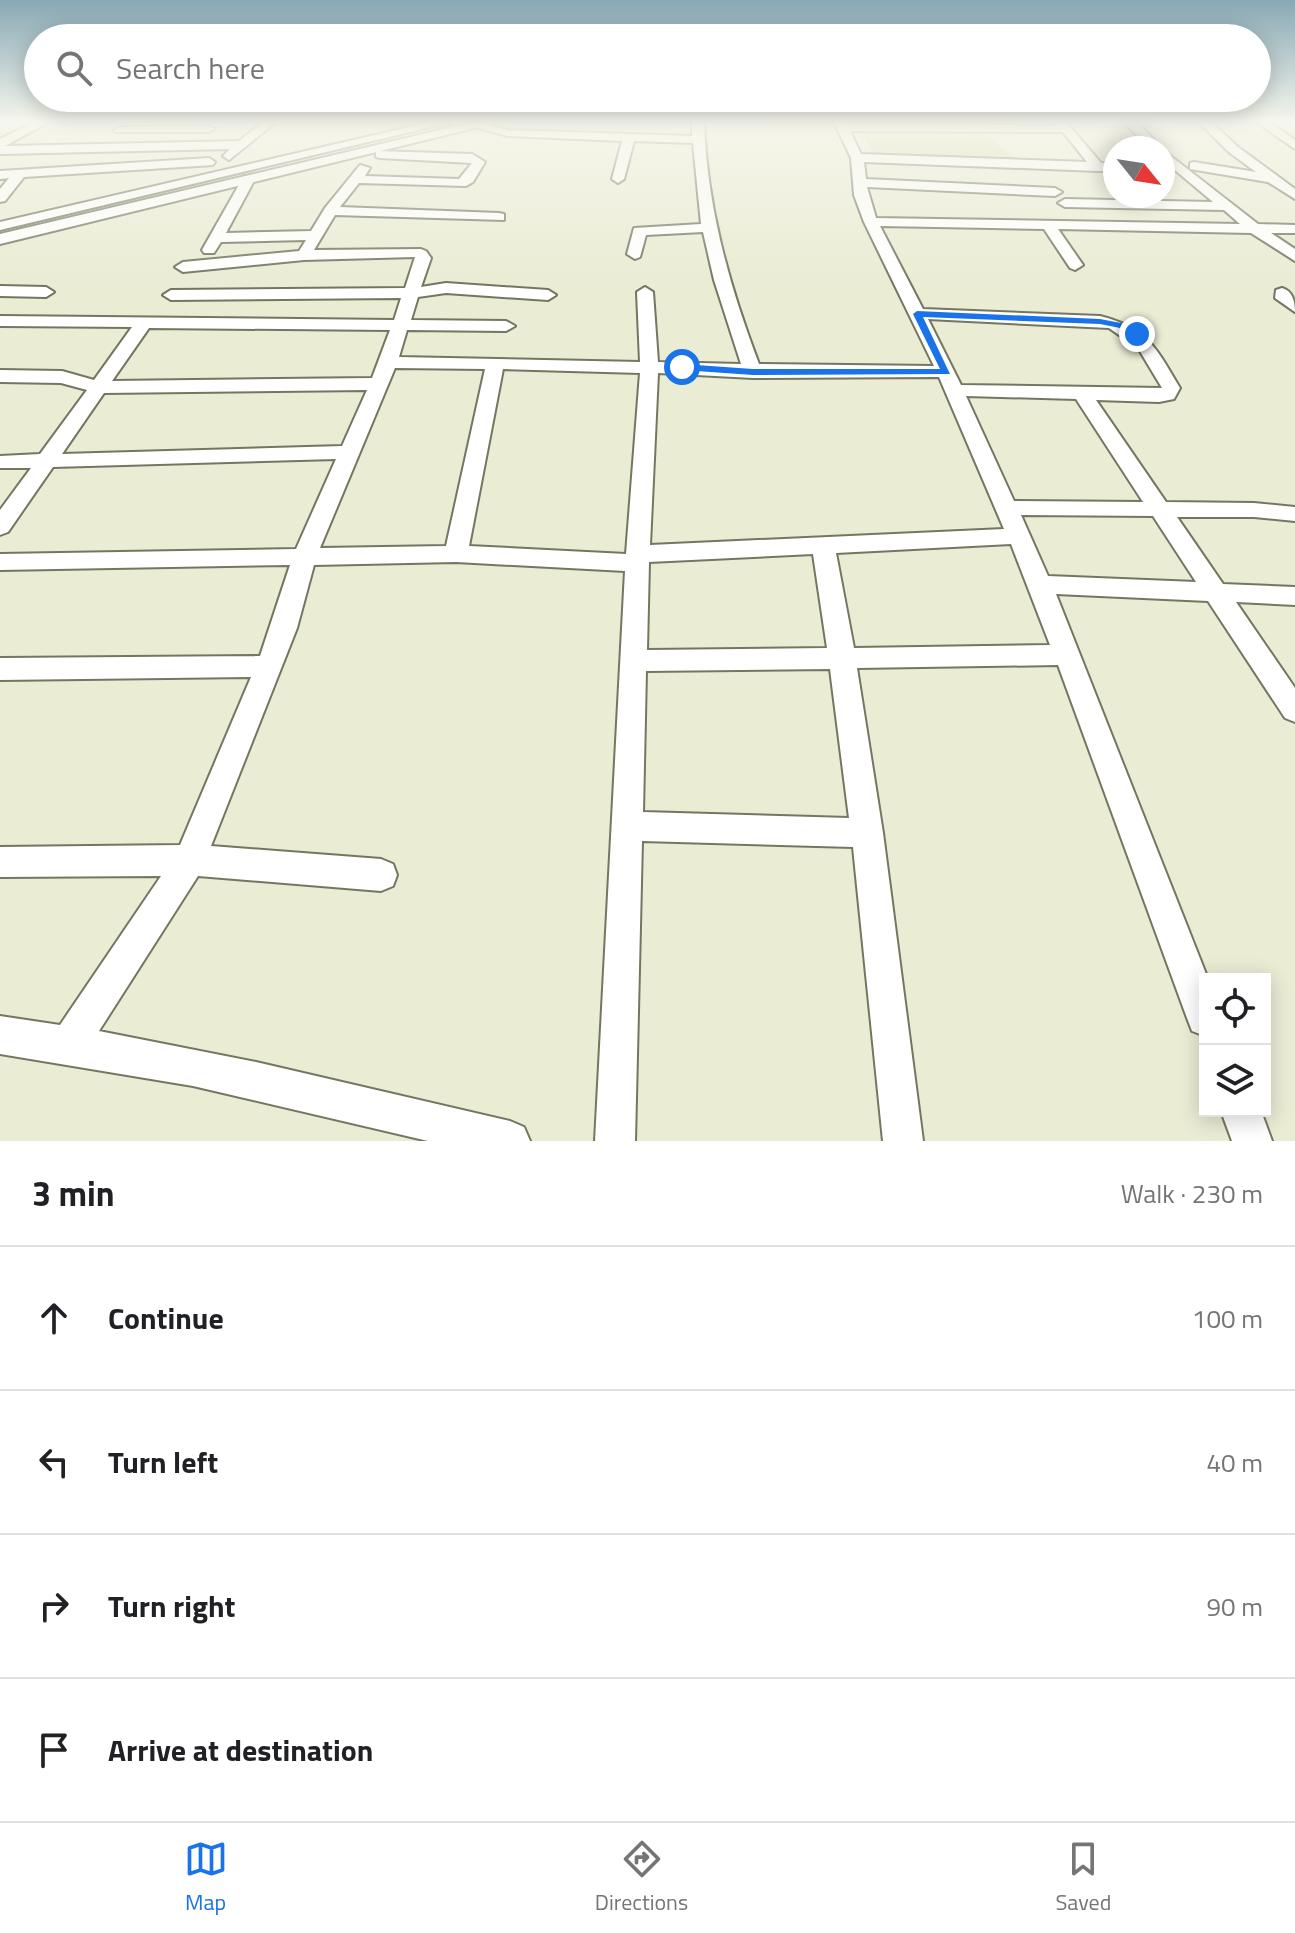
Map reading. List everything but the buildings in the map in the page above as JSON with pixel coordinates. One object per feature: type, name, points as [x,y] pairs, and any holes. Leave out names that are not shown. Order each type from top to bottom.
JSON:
[{"type":"main road","points":[[0,236],[212,179],[236,175]]},
{"type":"main road","points":[[0,236],[263,175]]},
{"type":"street","points":[[0,198],[19,175]]},
{"type":"street","points":[[212,179],[215,175]]},
{"type":"street","points":[[0,226],[227,175]]},
{"type":"street","points":[[183,267],[310,245],[330,211],[358,175]]},
{"type":"street","points":[[354,179],[461,183],[470,175]]},
{"type":"street","points":[[702,175],[707,228],[723,291],[753,372]]},
{"type":"street","points":[[859,175],[861,195],[871,222],[950,381],[1040,584],[1199,1002]]},
{"type":"street","points":[[1034,175],[1060,197],[1083,224]]},
{"type":"street","points":[[1194,175],[1226,206],[1295,256]]},
{"type":"street","points":[[1243,175],[1272,179]]},
{"type":"street","points":[[1267,175],[1295,195]]},
{"type":"street","points":[[206,255],[249,179]]},
{"type":"street","points":[[860,183],[1226,206]]},
{"type":"street","points":[[330,211],[499,217]]},
{"type":"street","points":[[871,222],[1295,229]]},
{"type":"street","points":[[1048,225],[1075,265]]},
{"type":"street","points":[[635,254],[639,231],[707,228]]},
{"type":"street","points":[[69,1044],[190,860],[289,613],[305,556],[383,373],[423,258],[421,254],[216,238]]},
{"type":"street","points":[[171,295],[411,293],[446,288],[548,295]]},
{"type":"street","points":[[0,291],[46,292]]},
{"type":"street","points":[[615,1141],[637,558],[649,368],[645,292]]},
{"type":"street","points":[[1295,293],[1281,295],[1295,307]]},
{"type":"street","points":[[0,376],[62,377],[96,387],[495,365],[649,368],[950,381],[1082,394],[1159,396],[1167,395],[1171,388],[1137,334],[1122,326],[1100,321],[917,314]]},
{"type":"street","points":[[0,321],[506,326]]},
{"type":"street","points":[[0,527],[145,321]]},
{"type":"street","points":[[456,554],[495,365]]},
{"type":"street","points":[[1082,394],[1295,710]]},
{"type":"street","points":[[0,462],[347,452]]},
{"type":"street","points":[[1007,508],[1254,510],[1295,514]]},
{"type":"street","points":[[0,562],[456,554],[637,558],[823,544],[1019,536]]},
{"type":"street","points":[[823,544],[843,658],[867,833],[903,1141]]},
{"type":"street","points":[[1040,584],[1295,596]]},
{"type":"street","points":[[633,661],[1067,655]]},
{"type":"street","points":[[0,669],[267,666]]},
{"type":"street","points":[[627,826],[867,833]]},
{"type":"street","points":[[0,862],[190,860],[381,875]]},
{"type":"street","points":[[0,1035],[69,1044],[282,1086],[510,1141]]},
{"type":"street","points":[[1243,1117],[1252,1141]]},
{"type":"route","points":[[682,367],[753,372],[946,372],[917,314],[1100,321],[1122,326],[1137,334]]}]
